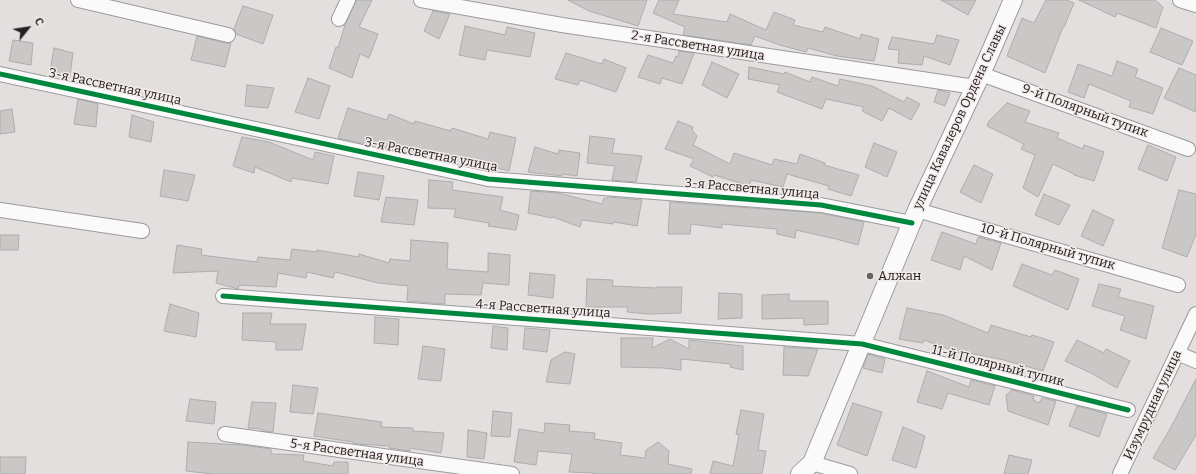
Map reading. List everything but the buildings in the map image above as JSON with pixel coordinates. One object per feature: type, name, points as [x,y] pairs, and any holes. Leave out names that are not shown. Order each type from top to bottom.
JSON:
[{"type":"street","points":[[78,0],[112,4],[193,28],[228,35]]},
{"type":"street","points":[[339,19],[348,0]]},
{"type":"street","name":"2-я Рассветная улица","points":[[421,0],[562,25],[978,81]]},
{"type":"street","name":"улица Кавалеров Ордена Славы","points":[[806,469],[862,344],[914,216],[978,81],[1013,0]]},
{"type":"street","points":[[1180,0],[1196,5]]},
{"type":"street","name":"3-я Рассветная улица","points":[[0,74],[488,179],[821,205],[914,216]]},
{"type":"street","name":"9-й Полярный тупик","points":[[978,81],[1188,149]]},
{"type":"street","points":[[0,210],[142,231]]},
{"type":"street","name":"10-й Полярный тупик","points":[[914,216],[1178,285]]},
{"type":"street","name":"4-я Рассветная улица","points":[[223,296],[862,344]]},
{"type":"street","name":"Изумрудная улица","points":[[1120,474],[1196,314]]},
{"type":"street","name":"11-й Полярный тупик","points":[[862,344],[1128,410]]},
{"type":"street","points":[[1177,353],[1196,361]]},
{"type":"street","name":"5-я Рассветная улица","points":[[225,434],[512,474]]},
{"type":"street","points":[[806,469],[850,474]]},
{"type":"cycle path","points":[[0,74],[488,179],[821,205],[912,223]]},
{"type":"cycle path","points":[[223,296],[862,344],[1128,410]]},
{"type":"place","name":"Алжан","points":[[870,276]]}]
